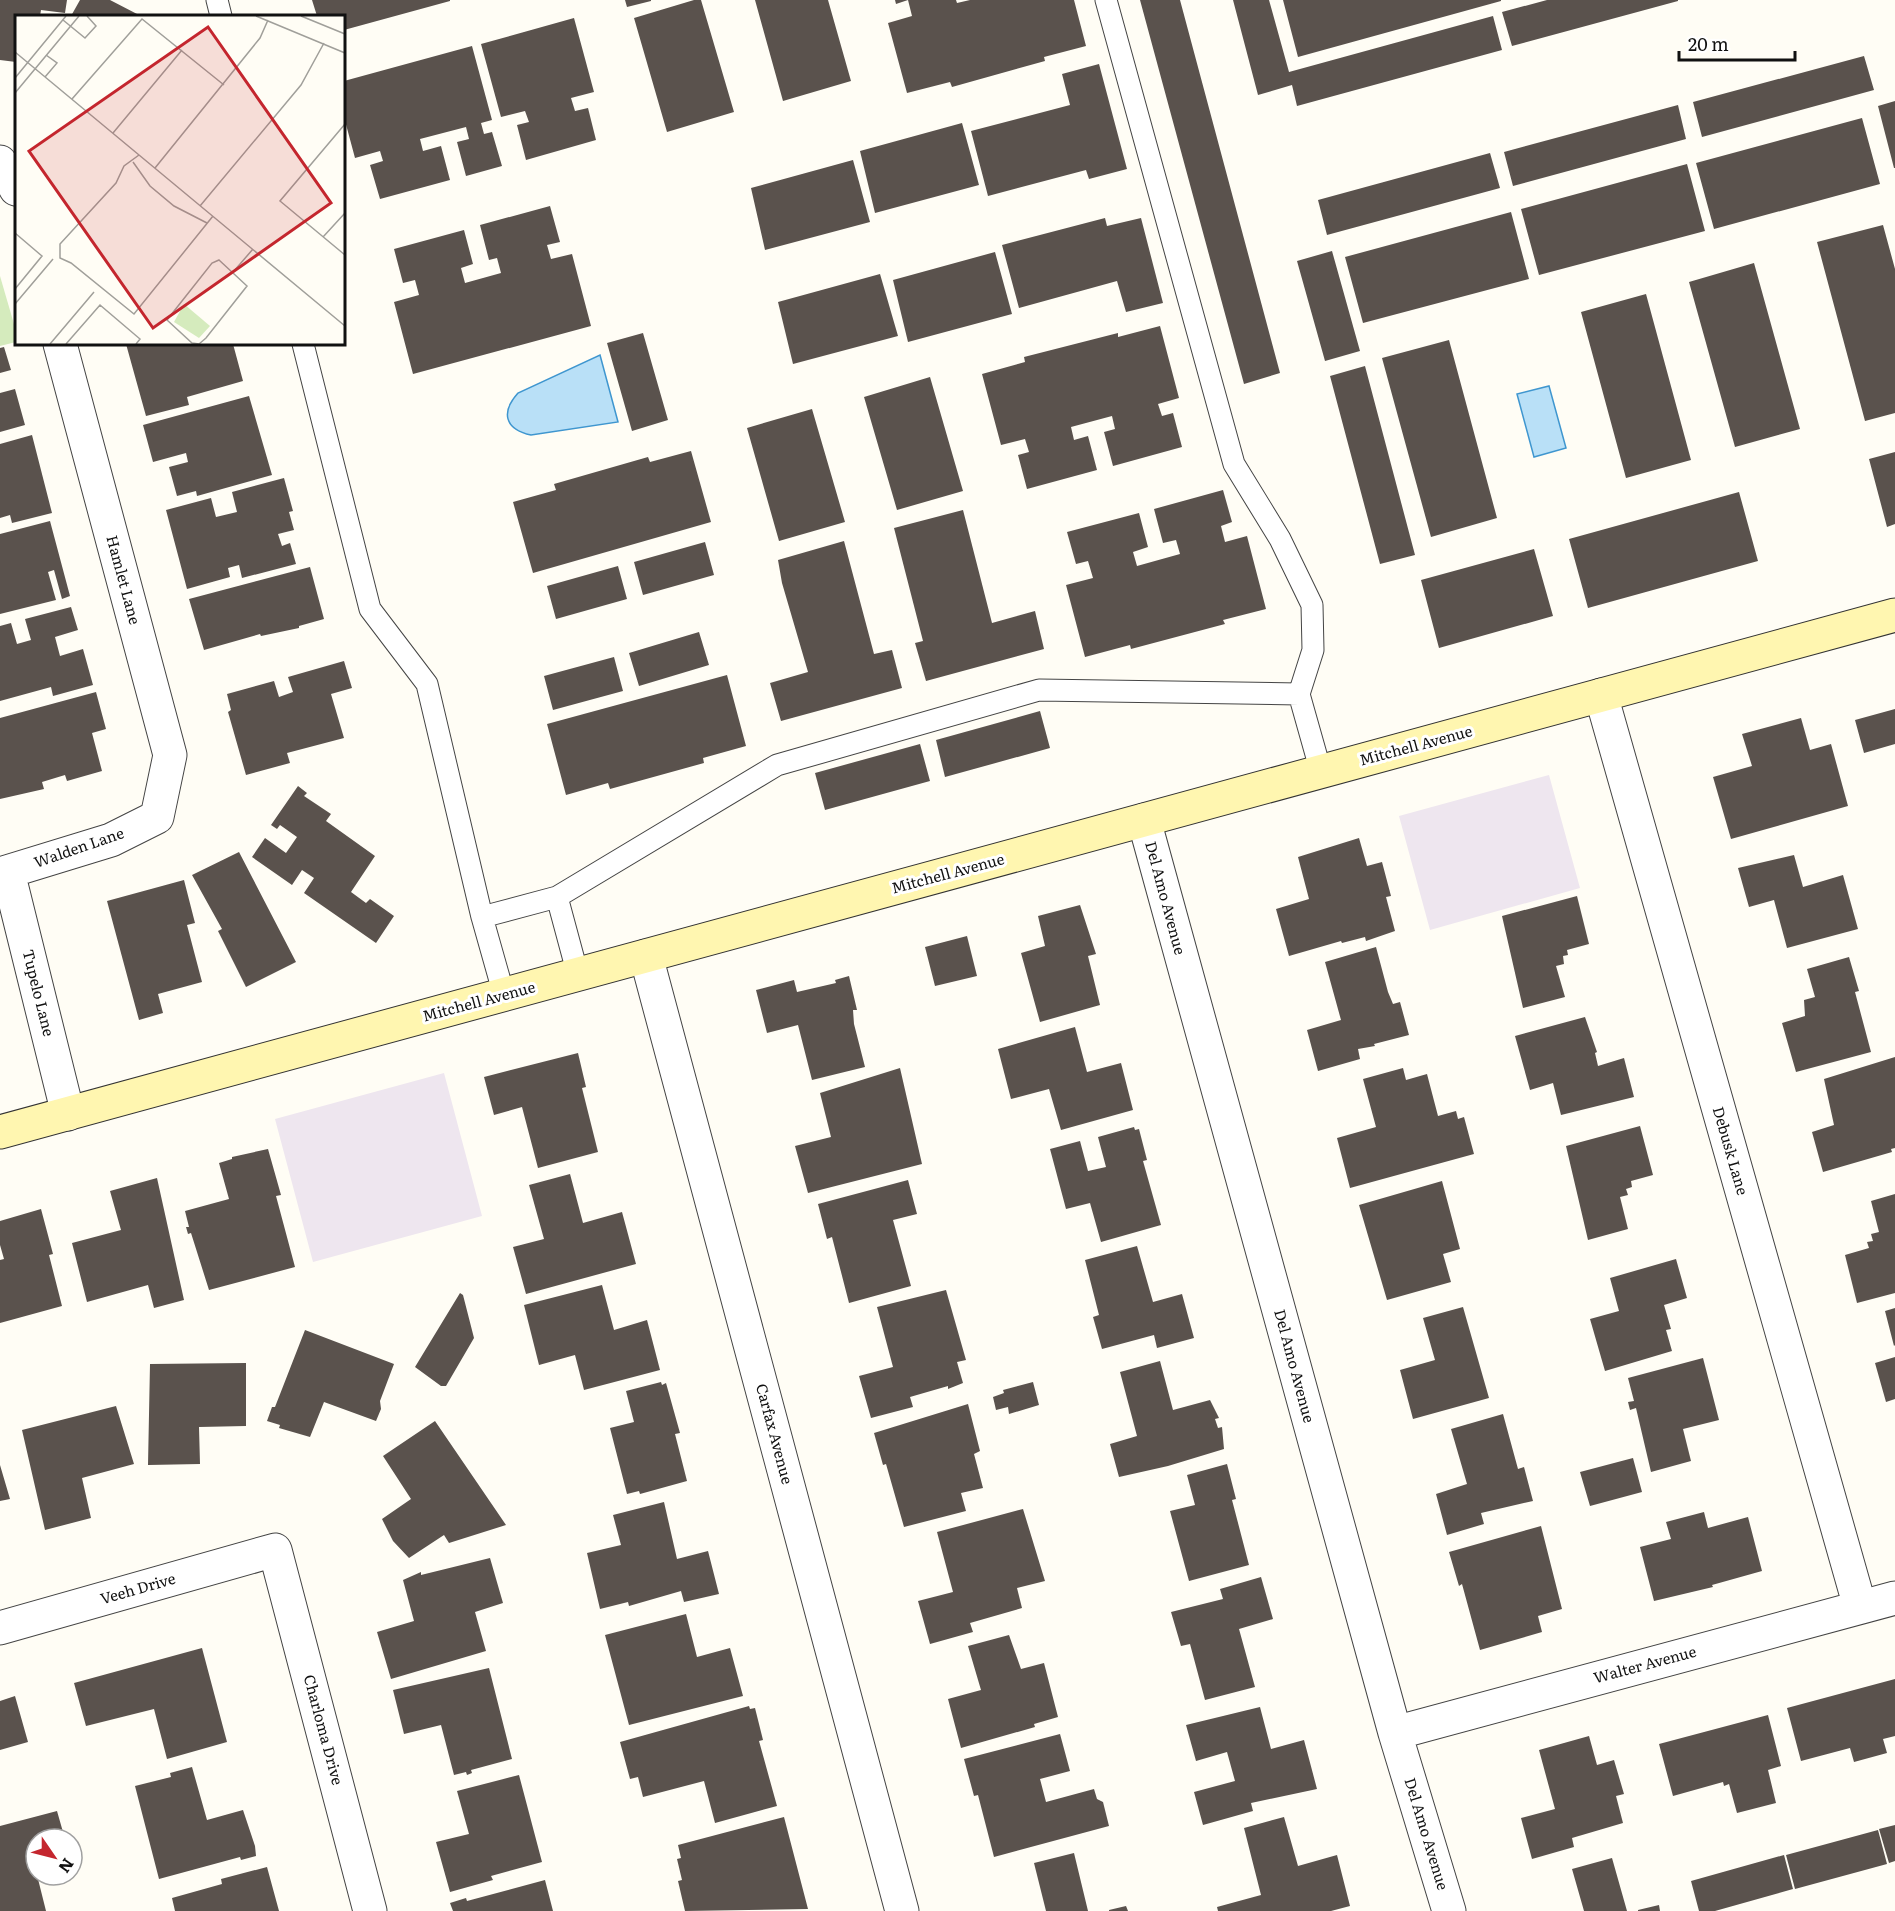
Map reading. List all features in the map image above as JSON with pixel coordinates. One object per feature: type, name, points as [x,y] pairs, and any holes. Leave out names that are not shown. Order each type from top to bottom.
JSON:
[{"type":"street","points":[[0,162],[15,187]]},
{"type":"street","name":"Hamlet Lane","points":[[60,345],[170,755],[157,817]]},
{"type":"street","name":"Mitchell Avenue","points":[[0,1132],[1895,615]]},
{"type":"street","name":"Debusk Lane","points":[[1601,695],[1860,1607]]},
{"type":"street","name":"Walden Lane","points":[[4,873],[111,840],[157,817]]},
{"type":"street","name":"Del Amo Avenue","points":[[1144,820],[1395,1733],[1449,1911]]},
{"type":"street","name":"Tupelo Lane","points":[[4,873],[68,1114]]},
{"type":"street","name":"Carfax Avenue","points":[[646,956],[902,1911]]},
{"type":"street","name":"Veeh Drive","points":[[0,1628],[275,1550]]},
{"type":"street","name":"Charloma Drive","points":[[275,1550],[370,1911]]},
{"type":"street","name":"Walter Avenue","points":[[1395,1733],[1895,1598]]},
{"type":"lane","points":[[217,0],[221,15]]},
{"type":"lane","points":[[1106,0],[1234,464],[1281,539],[1312,605],[1313,650],[1299,694],[1321,772]]},
{"type":"lane","points":[[303,345],[370,609],[427,684],[504,995]]},
{"type":"lane","points":[[483,917],[557,897],[777,765],[1039,690],[1299,694]]},
{"type":"lane","points":[[557,897],[578,975]]},
{"type":"shaded area","points":[[1549,775],[1580,888],[1430,930],[1399,816]]},
{"type":"shaded area","points":[[444,1073],[482,1216],[313,1262],[275,1119]]},
{"type":"green space","points":[[0,276],[15,328],[15,342],[0,346]]},
{"type":"water","points":[[600,355],[618,422],[531,435],[515,429],[508,419],[508,413],[518,393]]},
{"type":"water","points":[[1549,386],[1566,448],[1534,457],[1517,394]]},
{"type":"building","points":[[0,0],[67,0],[65,13],[41,10],[40,15],[15,15],[15,62],[0,60]]},
{"type":"building","points":[[80,0],[110,0],[139,15],[72,15]]},
{"type":"building","points":[[312,0],[450,0],[345,30],[345,15],[317,15]]},
{"type":"building","points":[[625,0],[651,0],[651,1],[627,7]]},
{"type":"building","points":[[694,0],[701,0],[734,112],[667,132],[634,18]]},
{"type":"building","points":[[755,0],[828,0],[851,81],[783,101]]},
{"type":"building","points":[[895,0],[908,0],[896,4]]},
{"type":"building","points":[[908,0],[956,0],[957,3],[970,0],[1074,0],[1086,46],[1044,57],[1045,61],[952,87],[950,82],[907,93],[888,23],[912,16]]},
{"type":"building","points":[[1140,0],[1180,0],[1280,373],[1244,384]]},
{"type":"building","points":[[1233,0],[1269,0],[1289,72],[1493,16],[1502,50],[1297,106],[1292,85],[1258,95]]},
{"type":"building","points":[[1283,0],[1501,0],[1501,1],[1298,57]]},
{"type":"building","points":[[1547,0],[1678,1],[1512,46],[1502,12]]},
{"type":"building","points":[[574,18],[594,92],[571,98],[575,111],[588,108],[596,140],[526,160],[517,125],[529,122],[525,111],[501,117],[481,44]]},
{"type":"building","points":[[472,46],[492,120],[481,123],[484,134],[492,132],[502,166],[466,176],[457,142],[469,139],[466,127],[420,139],[423,151],[441,146],[450,180],[380,199],[370,165],[383,161],[380,151],[355,158],[345,121],[345,81]]},
{"type":"building","points":[[1864,56],[1874,90],[1702,137],[1693,102]]},
{"type":"building","points":[[1099,64],[1127,169],[1089,179],[1086,170],[988,196],[971,131],[1070,105],[1062,74]]},
{"type":"building","points":[[1895,101],[1895,168],[1894,168],[1878,106]]},
{"type":"building","points":[[1678,105],[1686,139],[1513,186],[1504,152]]},
{"type":"building","points":[[1862,118],[1880,184],[1714,229],[1696,163]]},
{"type":"building","points":[[962,123],[979,185],[875,213],[860,151]]},
{"type":"building","points":[[1490,153],[1500,188],[1327,235],[1318,200]]},
{"type":"building","points":[[853,160],[870,222],[765,250],[751,188]]},
{"type":"building","points":[[1687,164],[1705,231],[1539,275],[1521,209]]},
{"type":"building","points":[[550,206],[560,242],[547,245],[551,259],[572,254],[591,326],[413,374],[394,302],[419,295],[415,280],[403,283],[394,249],[464,230],[473,264],[461,268],[465,283],[501,273],[497,258],[489,260],[480,225]]},
{"type":"building","points":[[1511,212],[1529,279],[1363,323],[1345,257]]},
{"type":"building","points":[[1105,218],[1107,226],[1141,218],[1163,303],[1126,312],[1117,281],[1019,308],[1002,245]]},
{"type":"building","points":[[1883,225],[1895,269],[1895,413],[1865,421],[1817,242]]},
{"type":"building","points":[[1332,251],[1360,351],[1325,361],[1297,261]]},
{"type":"building","points":[[995,252],[1012,314],[908,342],[893,280]]},
{"type":"building","points":[[1754,263],[1800,429],[1735,447],[1689,282]]},
{"type":"building","points":[[880,274],[898,336],[793,364],[778,302]]},
{"type":"building","points":[[1646,294],[1691,460],[1626,478],[1581,312]]},
{"type":"building","points":[[1160,326],[1179,398],[1158,404],[1162,416],[1173,413],[1182,447],[1113,466],[1104,432],[1115,429],[1112,416],[1071,427],[1074,440],[1088,436],[1097,470],[1027,489],[1018,455],[1029,452],[1025,439],[1001,445],[982,374],[1025,362],[1024,357],[1118,333],[1118,337]]},
{"type":"building","points":[[643,333],[668,420],[632,431],[607,343]]},
{"type":"building","points":[[1449,340],[1497,518],[1431,537],[1382,358]]},
{"type":"building","points":[[126,345],[233,345],[243,381],[187,397],[189,405],[146,416]]},
{"type":"building","points":[[4,347],[11,370],[0,373],[0,348]]},
{"type":"building","points":[[1365,366],[1415,555],[1380,564],[1330,376]]},
{"type":"building","points":[[930,377],[963,491],[897,510],[864,397]]},
{"type":"building","points":[[15,389],[25,425],[0,432],[0,393]]},
{"type":"building","points":[[249,396],[272,475],[197,496],[196,491],[177,496],[169,467],[188,462],[186,453],[153,462],[143,425]]},
{"type":"building","points":[[812,409],[845,522],[779,541],[747,428]]},
{"type":"building","points":[[32,435],[52,513],[12,523],[10,515],[0,518],[0,444]]},
{"type":"building","points":[[691,451],[711,522],[533,573],[513,502],[556,490],[554,484],[648,457],[650,462]]},
{"type":"building","points":[[1895,452],[1895,524],[1887,527],[1869,459]]},
{"type":"building","points":[[284,478],[293,511],[289,512],[294,530],[278,534],[282,546],[290,543],[296,564],[242,578],[239,565],[228,568],[230,577],[187,589],[166,510],[211,498],[216,517],[237,512],[232,492]]},
{"type":"building","points":[[1223,490],[1232,522],[1221,526],[1225,542],[1247,536],[1266,609],[1223,620],[1225,624],[1131,649],[1130,645],[1085,657],[1066,585],[1093,578],[1088,561],[1076,564],[1067,532],[1139,513],[1148,547],[1133,552],[1137,566],[1180,554],[1176,540],[1163,543],[1154,509]]},
{"type":"building","points":[[1739,492],[1758,561],[1588,608],[1569,539]]},
{"type":"building","points":[[963,510],[992,623],[1035,611],[1044,649],[926,681],[915,643],[923,641],[894,528]]},
{"type":"building","points":[[50,521],[70,596],[62,599],[54,570],[48,572],[56,600],[0,614],[0,534]]},
{"type":"building","points":[[844,541],[874,654],[892,650],[902,688],[781,721],[770,683],[808,672],[782,583],[778,560]]},
{"type":"building","points":[[705,542],[714,575],[643,595],[634,562]]},
{"type":"building","points":[[1534,549],[1553,616],[1439,648],[1421,580]]},
{"type":"building","points":[[618,566],[627,599],[556,619],[547,586]]},
{"type":"building","points":[[310,567],[324,619],[299,626],[299,628],[261,636],[260,634],[204,650],[189,599]]},
{"type":"building","points":[[71,607],[78,630],[55,637],[60,656],[83,649],[93,685],[53,696],[51,687],[0,701],[0,626],[11,623],[17,644],[31,640],[25,619]]},
{"type":"building","points":[[699,632],[709,665],[639,686],[629,653]]},
{"type":"building","points":[[614,657],[623,691],[553,710],[544,676]]},
{"type":"building","points":[[344,661],[352,688],[331,694],[344,738],[287,753],[290,763],[246,775],[228,712],[231,710],[227,694],[274,681],[279,697],[293,692],[288,677]]},
{"type":"building","points":[[727,675],[746,746],[703,758],[704,763],[610,789],[608,783],[566,795],[547,724]]},
{"type":"building","points":[[96,692],[106,729],[92,733],[102,771],[67,781],[65,775],[42,782],[44,789],[0,799],[0,718]]},
{"type":"building","points":[[1895,709],[1895,744],[1864,753],[1855,720]]},
{"type":"building","points":[[1040,711],[1050,748],[945,777],[936,740]]},
{"type":"building","points":[[1801,718],[1810,750],[1831,744],[1848,806],[1731,839],[1713,777],[1752,766],[1742,734]]},
{"type":"building","points":[[920,744],[930,781],[825,810],[815,773]]},
{"type":"building","points":[[298,786],[307,793],[304,796],[331,814],[326,821],[375,856],[351,892],[366,903],[370,899],[394,916],[376,943],[304,893],[314,878],[302,870],[292,885],[252,857],[265,838],[286,853],[297,837],[280,825],[277,829],[271,825]]},
{"type":"building","points":[[1359,838],[1367,866],[1382,862],[1391,896],[1386,897],[1395,931],[1366,941],[1365,937],[1342,943],[1341,941],[1289,956],[1276,909],[1309,899],[1298,857]]},
{"type":"building","points":[[239,852],[296,962],[246,987],[218,931],[222,929],[192,875]]},
{"type":"building","points":[[1794,855],[1803,887],[1843,875],[1858,929],[1787,948],[1774,900],[1749,907],[1738,868]]},
{"type":"building","points":[[184,880],[195,923],[187,925],[202,982],[158,994],[163,1013],[139,1020],[107,901]]},
{"type":"building","points":[[1577,896],[1589,944],[1567,950],[1568,955],[1563,956],[1564,964],[1556,966],[1565,997],[1523,1008],[1502,916]]},
{"type":"building","points":[[1080,905],[1096,954],[1088,956],[1100,1005],[1040,1022],[1021,953],[1045,946],[1038,916]]},
{"type":"building","points":[[967,936],[977,976],[935,986],[925,947]]},
{"type":"building","points":[[1376,947],[1388,992],[1393,1004],[1400,1002],[1409,1035],[1358,1049],[1360,1059],[1318,1071],[1307,1030],[1341,1020],[1325,962]]},
{"type":"building","points":[[1849,957],[1859,991],[1855,992],[1871,1052],[1796,1072],[1782,1023],[1805,1016],[1804,1000],[1815,997],[1807,969]]},
{"type":"building","points":[[849,976],[857,1010],[853,1010],[854,1024],[865,1067],[812,1080],[798,1025],[767,1033],[756,990],[794,980],[797,992],[836,983],[835,980]]},
{"type":"building","points":[[1585,1017],[1597,1052],[1595,1053],[1598,1066],[1624,1058],[1634,1097],[1561,1115],[1553,1083],[1530,1090],[1515,1036]]},
{"type":"building","points":[[1075,1027],[1087,1072],[1121,1063],[1133,1110],[1061,1130],[1049,1089],[1011,1099],[998,1049]]},
{"type":"building","points":[[578,1053],[586,1087],[582,1088],[598,1152],[538,1168],[522,1107],[494,1115],[484,1077]]},
{"type":"building","points":[[1895,1057],[1895,1148],[1891,1149],[1892,1152],[1823,1172],[1812,1132],[1834,1125],[1824,1079]]},
{"type":"building","points":[[900,1068],[922,1164],[808,1193],[795,1146],[831,1137],[820,1093]]},
{"type":"building","points":[[1403,1068],[1406,1080],[1427,1074],[1438,1116],[1456,1111],[1458,1119],[1464,1117],[1474,1154],[1350,1188],[1337,1138],[1376,1127],[1363,1079]]},
{"type":"building","points":[[1640,1126],[1653,1175],[1631,1181],[1632,1187],[1626,1189],[1628,1195],[1620,1197],[1628,1229],[1588,1240],[1566,1146]]},
{"type":"building","points":[[1134,1127],[1135,1130],[1139,1129],[1147,1160],[1143,1161],[1161,1225],[1101,1242],[1090,1203],[1066,1209],[1050,1149],[1080,1141],[1088,1171],[1106,1167],[1098,1137]]},
{"type":"building","points":[[268,1149],[281,1195],[276,1196],[295,1267],[209,1290],[191,1233],[188,1234],[186,1227],[189,1227],[185,1211],[229,1199],[219,1163],[232,1159],[232,1157]]},
{"type":"building","points":[[570,1174],[583,1223],[622,1212],[636,1264],[526,1294],[513,1247],[544,1239],[529,1185]]},
{"type":"building","points":[[157,1178],[184,1300],[154,1308],[148,1285],[87,1302],[72,1243],[121,1230],[110,1191]]},
{"type":"building","points":[[908,1180],[917,1214],[893,1220],[911,1286],[849,1303],[832,1237],[827,1239],[818,1204]]},
{"type":"building","points":[[1442,1181],[1460,1249],[1443,1254],[1451,1282],[1387,1300],[1359,1205]]},
{"type":"building","points":[[1895,1194],[1895,1293],[1857,1303],[1845,1255],[1869,1248],[1867,1242],[1873,1241],[1871,1234],[1879,1232],[1871,1201]]},
{"type":"building","points":[[41,1209],[53,1254],[49,1255],[62,1306],[0,1323],[0,1260],[4,1259],[0,1245],[0,1221]]},
{"type":"building","points":[[1137,1246],[1153,1302],[1182,1294],[1194,1338],[1157,1348],[1154,1335],[1102,1349],[1093,1317],[1099,1315],[1085,1260]]},
{"type":"building","points":[[1676,1259],[1687,1298],[1664,1305],[1671,1329],[1666,1330],[1672,1351],[1605,1371],[1590,1319],[1619,1311],[1610,1278]]},
{"type":"building","points":[[602,1285],[614,1330],[647,1320],[660,1370],[584,1390],[575,1355],[539,1365],[524,1305]]},
{"type":"building","points":[[946,1290],[966,1360],[957,1362],[963,1383],[948,1389],[948,1386],[910,1397],[913,1407],[871,1418],[859,1376],[893,1367],[877,1307]]},
{"type":"building","points":[[460,1293],[463,1295],[474,1338],[446,1386],[441,1386],[415,1367]]},
{"type":"building","points":[[1463,1307],[1489,1398],[1413,1419],[1400,1370],[1435,1360],[1423,1318]]},
{"type":"building","points":[[1895,1308],[1895,1345],[1894,1346],[1885,1311]]},
{"type":"building","points":[[305,1330],[394,1364],[380,1401],[381,1409],[376,1421],[324,1402],[310,1437],[279,1428],[280,1425],[267,1421],[272,1407],[275,1407]]},
{"type":"building","points":[[1895,1357],[1895,1399],[1886,1402],[1875,1363]]},
{"type":"building","points":[[1703,1358],[1719,1420],[1683,1429],[1691,1461],[1651,1472],[1636,1408],[1630,1410],[1628,1402],[1634,1401],[1628,1378]]},
{"type":"building","points":[[1160,1361],[1173,1410],[1210,1400],[1219,1418],[1215,1419],[1218,1428],[1222,1427],[1224,1449],[1168,1466],[1119,1477],[1110,1444],[1137,1436],[1120,1372]]},
{"type":"building","points":[[246,1363],[246,1426],[199,1427],[200,1464],[148,1465],[150,1364]]},
{"type":"building","points":[[661,1382],[662,1385],[666,1383],[680,1433],[675,1434],[687,1481],[640,1494],[639,1491],[627,1494],[610,1428],[634,1422],[626,1391]]},
{"type":"building","points":[[1033,1382],[1039,1405],[1009,1414],[1008,1407],[996,1410],[993,1397],[1004,1393],[1003,1390]]},
{"type":"building","points":[[968,1404],[980,1451],[974,1454],[983,1488],[961,1493],[966,1511],[904,1527],[886,1464],[883,1465],[874,1433]]},
{"type":"building","points":[[116,1406],[134,1464],[82,1478],[91,1518],[45,1530],[22,1430]]},
{"type":"building","points":[[1503,1414],[1518,1469],[1524,1467],[1533,1501],[1481,1513],[1484,1524],[1447,1535],[1436,1494],[1467,1484],[1451,1429]]},
{"type":"building","points":[[435,1421],[506,1525],[449,1543],[444,1535],[409,1558],[393,1541],[382,1519],[411,1499],[383,1456]]},
{"type":"building","points":[[1633,1458],[1642,1492],[1590,1506],[1580,1472]]},
{"type":"building","points":[[1227,1464],[1236,1499],[1232,1500],[1249,1565],[1189,1581],[1170,1511],[1195,1505],[1187,1475]]},
{"type":"building","points":[[0,1465],[10,1499],[0,1501]]},
{"type":"building","points":[[664,1502],[677,1559],[708,1551],[719,1594],[684,1602],[681,1591],[629,1606],[628,1602],[600,1609],[587,1553],[621,1545],[613,1515]]},
{"type":"building","points":[[1023,1509],[1045,1581],[1017,1588],[1022,1608],[970,1623],[973,1632],[930,1644],[918,1601],[953,1592],[937,1532]]},
{"type":"building","points":[[1704,1512],[1708,1528],[1748,1517],[1762,1571],[1712,1585],[1713,1587],[1654,1601],[1640,1547],[1671,1539],[1666,1522]]},
{"type":"building","points":[[1541,1526],[1562,1609],[1538,1616],[1542,1632],[1480,1650],[1462,1584],[1459,1586],[1449,1552]]},
{"type":"building","points":[[490,1558],[503,1603],[475,1612],[486,1651],[391,1679],[377,1632],[414,1621],[403,1580],[421,1572],[421,1575]]},
{"type":"building","points":[[1261,1577],[1273,1619],[1239,1629],[1255,1687],[1205,1700],[1190,1644],[1181,1646],[1171,1612],[1223,1599],[1220,1589]]},
{"type":"building","points":[[686,1614],[697,1657],[730,1648],[743,1696],[629,1725],[605,1635]]},
{"type":"building","points":[[1009,1635],[1021,1669],[1044,1663],[1058,1717],[1034,1724],[1035,1727],[961,1748],[948,1699],[981,1690],[968,1646]]},
{"type":"building","points":[[202,1648],[227,1742],[167,1759],[154,1709],[86,1726],[74,1683]]},
{"type":"building","points":[[489,1668],[512,1759],[471,1770],[472,1773],[467,1775],[466,1772],[454,1775],[441,1725],[404,1734],[393,1690]]},
{"type":"building","points":[[1895,1679],[1895,1736],[1883,1739],[1887,1753],[1854,1762],[1850,1748],[1801,1761],[1787,1708]]},
{"type":"building","points":[[15,1696],[28,1742],[0,1750],[0,1701]]},
{"type":"building","points":[[749,1706],[750,1709],[755,1708],[763,1740],[759,1741],[777,1806],[715,1823],[704,1781],[643,1797],[638,1777],[630,1779],[620,1742]]},
{"type":"building","points":[[1260,1707],[1271,1749],[1304,1740],[1317,1789],[1251,1803],[1253,1811],[1203,1825],[1194,1792],[1235,1781],[1227,1752],[1196,1761],[1186,1725]]},
{"type":"building","points":[[1768,1715],[1781,1766],[1768,1770],[1776,1803],[1737,1813],[1729,1784],[1724,1786],[1723,1782],[1673,1796],[1659,1744]]},
{"type":"building","points":[[1060,1734],[1070,1771],[1040,1779],[1046,1802],[1094,1789],[1097,1799],[1103,1802],[1109,1826],[994,1857],[978,1795],[974,1796],[964,1759]]},
{"type":"building","points":[[1589,1736],[1597,1765],[1614,1760],[1624,1794],[1616,1796],[1623,1823],[1572,1838],[1574,1847],[1532,1859],[1521,1818],[1555,1809],[1539,1750]]},
{"type":"building","points":[[192,1767],[207,1820],[243,1810],[256,1856],[241,1860],[240,1857],[159,1879],[135,1786],[171,1777],[170,1773]]},
{"type":"building","points":[[519,1775],[542,1862],[491,1876],[493,1880],[450,1892],[436,1842],[469,1834],[457,1791]]},
{"type":"building","points":[[57,1811],[62,1827],[24,1827],[24,1887],[40,1887],[46,1911],[0,1911],[0,1826]]},
{"type":"building","points":[[784,1817],[808,1909],[685,1911],[678,1881],[682,1880],[677,1859],[681,1858],[678,1845]]},
{"type":"building","points":[[1284,1817],[1298,1866],[1337,1855],[1350,1906],[1331,1911],[1218,1911],[1217,1907],[1261,1895],[1244,1828]]},
{"type":"building","points":[[1895,1825],[1895,1861],[1889,1863],[1879,1829]]},
{"type":"building","points":[[1878,1830],[1887,1864],[1795,1889],[1786,1855]]},
{"type":"building","points":[[1074,1853],[1088,1911],[1046,1911],[1034,1863]]},
{"type":"building","points":[[1784,1855],[1793,1889],[1715,1911],[1699,1911],[1691,1881]]},
{"type":"building","points":[[1612,1858],[1627,1911],[1584,1911],[1572,1869]]},
{"type":"building","points":[[267,1867],[279,1911],[175,1911],[172,1898],[222,1884],[221,1879]]},
{"type":"building","points":[[545,1880],[553,1911],[453,1911],[450,1903],[466,1898],[467,1901]]},
{"type":"building","points":[[1659,1905],[1660,1911],[1638,1911],[1638,1910]]},
{"type":"building","points":[[1126,1906],[1128,1911],[1109,1911],[1109,1910]]}]
